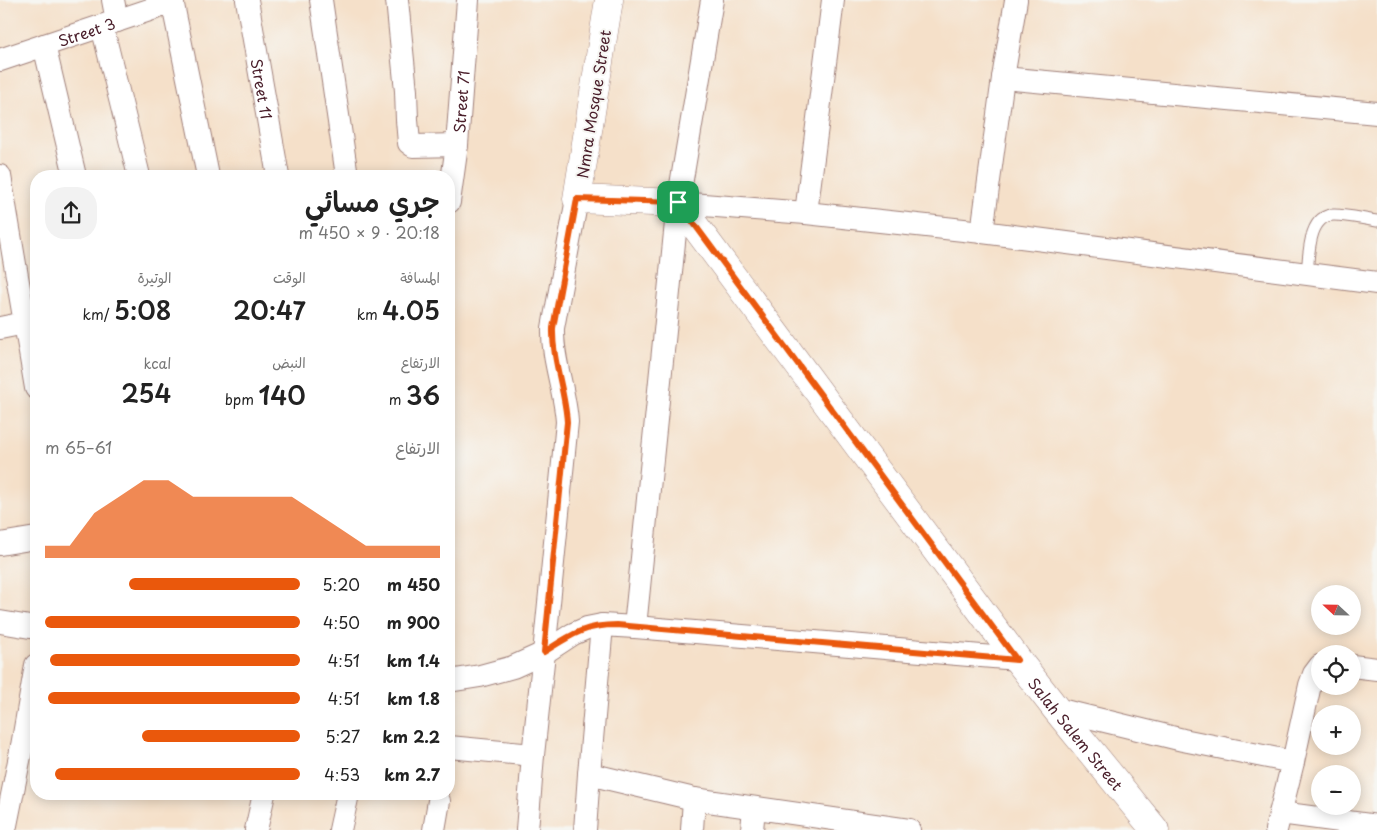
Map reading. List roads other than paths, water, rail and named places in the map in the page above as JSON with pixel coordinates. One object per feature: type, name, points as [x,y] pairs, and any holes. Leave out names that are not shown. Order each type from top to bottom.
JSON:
[{"type":"street","name":"Street 11","points":[[247,0],[277,170]]},
{"type":"street","points":[[322,0],[345,170]]},
{"type":"street","points":[[397,0],[409,144],[413,146],[457,145]]},
{"type":"street","name":"Street 71","points":[[453,170],[468,0]]},
{"type":"street","name":"Nmra Mosque Street","points":[[527,830],[567,422],[566,406],[552,342],[553,328],[577,199],[609,0]]},
{"type":"street","points":[[635,627],[678,202],[712,0]]},
{"type":"street","points":[[806,212],[833,0]]},
{"type":"street","points":[[982,232],[1003,78],[1016,0]]},
{"type":"street","points":[[172,1],[207,170]]},
{"type":"street","name":"Street 3","points":[[0,60],[44,45],[111,16],[172,1]]},
{"type":"street","points":[[111,16],[138,170]]},
{"type":"street","points":[[44,45],[74,170]]},
{"type":"street","points":[[1003,78],[1377,113]]},
{"type":"street","points":[[0,176],[30,353]]},
{"type":"street","points":[[577,199],[678,202],[806,212],[982,232],[1377,283]]},
{"type":"street","name":"Salah Salem Street","points":[[678,202],[1017,660],[1155,830]]},
{"type":"street","points":[[0,328],[25,323]]},
{"type":"street","points":[[0,544],[30,539]]},
{"type":"street","points":[[0,622],[30,627]]},
{"type":"street","points":[[586,830],[602,625]]},
{"type":"street","points":[[455,680],[480,676],[513,667],[544,652],[573,634],[587,628],[602,625],[1017,660]]},
{"type":"street","points":[[1361,667],[1377,670]]},
{"type":"street","points":[[1311,682],[1278,822],[1377,826]]},
{"type":"street","points":[[1056,710],[1184,740],[1293,762]]},
{"type":"street","points":[[5,830],[29,747]]},
{"type":"street","points":[[455,748],[533,755]]},
{"type":"street","points":[[589,774],[694,798],[871,827],[909,830]]},
{"type":"street","points":[[692,830],[694,798]]},
{"type":"street","points":[[256,830],[263,800]]},
{"type":"street","points":[[340,830],[347,800]]},
{"type":"street","points":[[434,830],[439,801]]},
{"type":"street","points":[[752,830],[754,808]]},
{"type":"lane","points":[[1307,274],[1312,235],[1316,225],[1323,218],[1332,215],[1377,221]]}]
